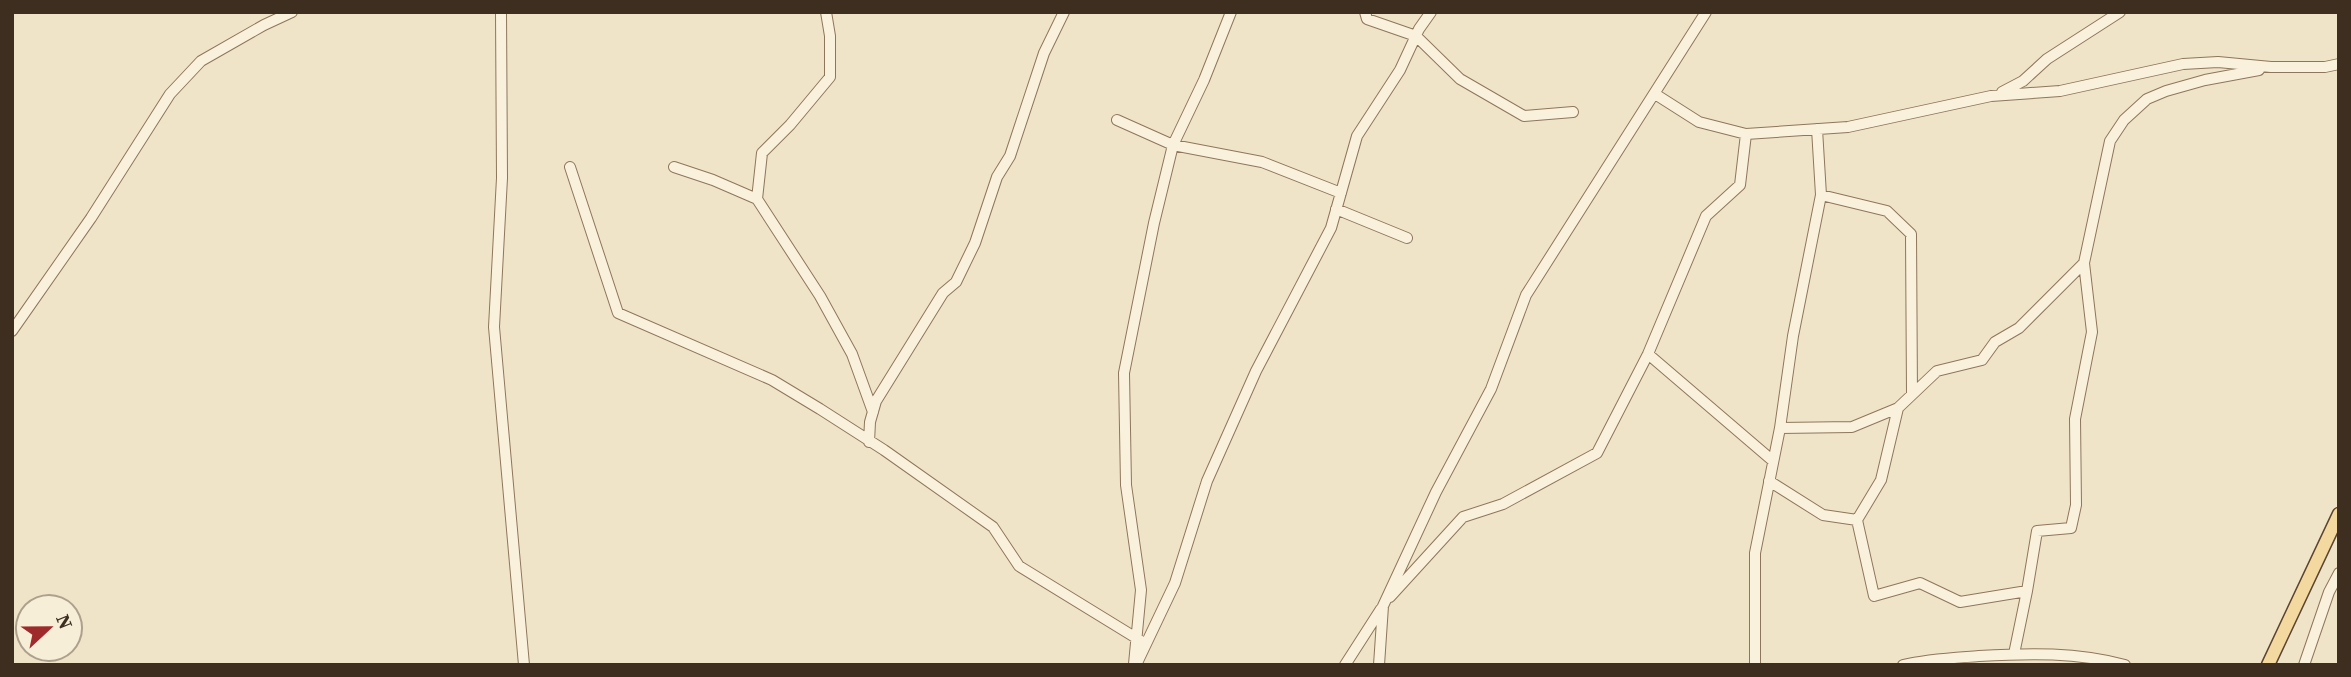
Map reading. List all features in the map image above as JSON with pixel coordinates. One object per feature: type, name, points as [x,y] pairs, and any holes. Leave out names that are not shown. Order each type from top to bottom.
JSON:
[{"type":"main road","points":[[2268,665],[2339,514]]},
{"type":"street","points":[[12,331],[91,218],[170,94],[201,61],[292,12]]},
{"type":"street","points":[[501,12],[502,178],[494,327],[524,665]]},
{"type":"street","points":[[757,199],[762,153],[790,125],[830,77],[830,36],[826,12]]},
{"type":"street","points":[[869,442],[876,401],[943,293],[956,282],[975,243],[997,177],[1010,156],[1044,53],[1064,12]]},
{"type":"street","points":[[1135,665],[1141,590],[1126,485],[1124,373],[1154,223],[1173,145],[1231,12]]},
{"type":"street","points":[[1365,12],[1367,19],[1416,36],[1460,79],[1524,116],[1573,112]]},
{"type":"street","points":[[1135,665],[1175,583],[1207,481],[1256,371],[1331,228],[1357,136],[1400,70],[1431,12]]},
{"type":"street","points":[[1345,665],[1383,606],[1436,492],[1491,389],[1526,295],[1706,12]]},
{"type":"street","points":[[1992,96],[2023,81],[2047,59],[2120,12]]},
{"type":"street","points":[[1655,94],[1699,122],[1746,134],[1849,127],[1992,96],[2060,91],[2183,64],[2218,62],[2284,67],[2325,67],[2339,64]]},
{"type":"street","points":[[2014,654],[2037,531],[2071,528],[2076,505],[2075,419],[2092,332],[2084,263],[2110,141],[2124,120],[2147,99],[2166,91],[2238,73],[2284,67]]},
{"type":"street","points":[[1117,120],[1173,145],[1262,162],[1341,193]]},
{"type":"street","points":[[1755,665],[1755,553],[1821,195],[1817,129]]},
{"type":"street","points":[[1379,665],[1383,606],[1463,517],[1503,505],[1597,453],[1648,354],[1706,216],[1740,185],[1746,134]]},
{"type":"street","points":[[570,167],[618,313],[772,380],[884,450],[993,527],[1019,566],[1146,644]]},
{"type":"street","points":[[674,167],[757,199],[820,296],[852,354],[873,412]]},
{"type":"street","points":[[1821,195],[1887,211],[1911,234],[1912,394]]},
{"type":"street","points":[[1336,209],[1407,238]]},
{"type":"street","points":[[1780,428],[1852,427],[1898,408],[1937,371],[1982,360],[1995,342],[2019,328],[2084,263]]},
{"type":"street","points":[[1648,354],[1773,461]]},
{"type":"street","points":[[1898,408],[1881,480],[1857,520],[1874,596],[1920,583],[1960,602],[2027,590]]},
{"type":"street","points":[[1769,481],[1823,515],[1857,520]]},
{"type":"street","points":[[2304,665],[2329,592],[2339,573]]},
{"type":"street","points":[[1903,665],[2014,654],[2093,656],[2126,665]]}]
